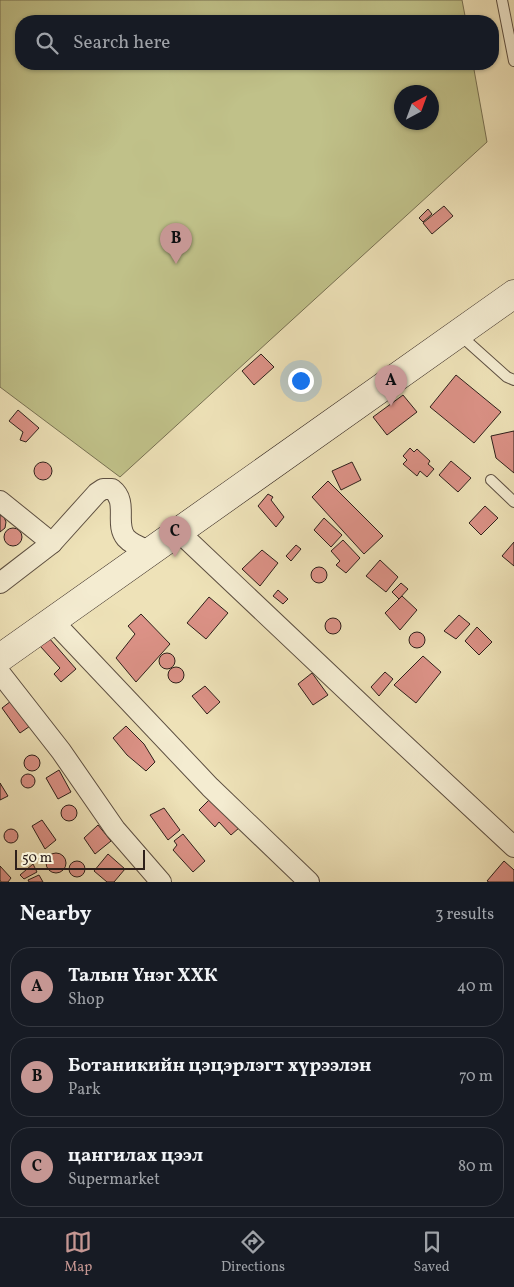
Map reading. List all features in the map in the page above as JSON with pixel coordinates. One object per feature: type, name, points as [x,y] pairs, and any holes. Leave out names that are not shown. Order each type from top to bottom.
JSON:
[{"type":"main road","points":[[0,658],[514,294]]},
{"type":"street","points":[[0,583],[52,543],[96,493],[108,488],[116,492],[120,498],[122,526],[126,538],[152,552]]},
{"type":"street","points":[[0,501],[52,543]]},
{"type":"street","points":[[179,532],[382,725],[514,847]]},
{"type":"street","points":[[53,621],[210,787],[309,882]]},
{"type":"street","points":[[0,673],[66,759],[115,829],[162,882]]},
{"type":"lane","points":[[502,0],[514,61]]},
{"type":"lane","points":[[459,334],[507,377],[514,380]]},
{"type":"lane","points":[[491,480],[514,502]]},
{"type":"green space","points":[[0,0],[462,0],[465,15],[15,15],[15,70],[474,70],[487,142],[120,477],[0,387]]},
{"type":"building","points":[[444,206],[453,216],[432,234],[423,223]]},
{"type":"building","points":[[428,209],[432,214],[423,222],[419,218]]},
{"type":"building","points":[[261,354],[274,367],[254,385],[242,371]]},
{"type":"building","points":[[456,375],[501,412],[474,443],[430,407]]},
{"type":"building","points":[[403,395],[417,412],[387,435],[373,417]]},
{"type":"building","points":[[18,410],[39,428],[26,442],[20,440],[23,432],[9,421]]},
{"type":"building","points":[[514,431],[514,473],[496,458],[491,436]]},
{"type":"building","points":[[410,448],[414,452],[417,449],[430,461],[428,464],[434,469],[427,477],[420,471],[417,476],[403,464],[407,460],[403,456]]},
{"type":"building","points":[[451,461],[471,478],[458,492],[439,475]]},
{"type":"building","points":[[43,462],[51,467],[52,471],[47,479],[43,480],[35,475],[34,471],[39,463]]},
{"type":"building","points":[[352,462],[361,480],[341,490],[332,471]]},
{"type":"building","points":[[328,481],[383,536],[364,554],[312,497]]},
{"type":"building","points":[[268,494],[273,497],[271,500],[284,517],[276,527],[258,506]]},
{"type":"building","points":[[485,506],[498,518],[481,535],[469,523]]},
{"type":"building","points":[[0,515],[4,517],[6,522],[5,528],[0,532]]},
{"type":"building","points":[[324,518],[342,535],[331,547],[314,530]]},
{"type":"building","points":[[13,528],[21,533],[22,537],[17,545],[13,546],[5,541],[4,537],[9,529]]},
{"type":"building","points":[[343,540],[360,558],[346,573],[336,565],[340,561],[331,551]]},
{"type":"building","points":[[514,542],[514,566],[502,556]]},
{"type":"building","points":[[296,545],[301,549],[291,561],[286,556]]},
{"type":"building","points":[[262,550],[278,563],[260,586],[242,569]]},
{"type":"building","points":[[380,560],[398,577],[386,592],[366,576]]},
{"type":"building","points":[[319,567],[327,575],[319,583],[311,575]]},
{"type":"building","points":[[401,583],[408,589],[399,599],[392,592]]},
{"type":"building","points":[[278,590],[288,599],[283,604],[273,596]]},
{"type":"building","points":[[402,596],[417,610],[400,630],[385,613]]},
{"type":"building","points":[[209,597],[228,613],[206,639],[187,623]]},
{"type":"building","points":[[141,614],[170,644],[136,682],[116,658],[135,634],[128,626]]},
{"type":"building","points":[[459,615],[470,624],[456,639],[444,631]]},
{"type":"building","points":[[333,618],[341,626],[333,634],[325,626]]},
{"type":"building","points":[[477,627],[492,642],[479,655],[465,641]]},
{"type":"building","points":[[417,632],[425,640],[417,648],[409,640]]},
{"type":"building","points":[[49,638],[76,669],[61,682],[54,674],[60,668],[40,646]]},
{"type":"building","points":[[167,653],[175,661],[167,669],[159,661]]},
{"type":"building","points":[[423,656],[441,672],[416,703],[394,685]]},
{"type":"building","points":[[176,667],[184,675],[176,683],[168,675]]},
{"type":"building","points":[[385,672],[393,679],[379,696],[371,687]]},
{"type":"building","points":[[312,673],[328,695],[313,705],[298,684]]},
{"type":"building","points":[[205,686],[220,702],[207,714],[192,696]]},
{"type":"building","points":[[15,698],[33,724],[20,733],[2,708]]},
{"type":"building","points":[[126,726],[144,744],[155,762],[146,771],[127,755],[113,738]]},
{"type":"building","points":[[32,755],[40,763],[32,771],[24,763]]},
{"type":"building","points":[[59,770],[71,792],[58,799],[46,778]]},
{"type":"building","points":[[28,774],[33,776],[35,781],[33,786],[28,788],[23,786],[21,781],[23,776]]},
{"type":"building","points":[[0,783],[8,796],[0,800]]},
{"type":"building","points":[[211,798],[239,828],[231,835],[219,822],[215,827],[199,810]]},
{"type":"building","points":[[66,805],[72,805],[77,810],[75,819],[66,821],[61,816],[61,810]]},
{"type":"building","points":[[164,808],[180,830],[168,840],[150,815]]},
{"type":"building","points":[[42,820],[56,840],[45,849],[32,826]]},
{"type":"building","points":[[98,825],[111,841],[95,854],[84,838]]},
{"type":"building","points":[[8,829],[14,829],[18,836],[14,843],[8,843],[4,839],[4,833]]},
{"type":"building","points":[[183,834],[205,861],[193,872],[173,850],[177,845],[174,841]]},
{"type":"building","points":[[56,853],[63,856],[66,863],[63,870],[56,873],[49,870],[46,863],[49,856]]},
{"type":"building","points":[[108,854],[125,869],[114,882],[107,882],[94,871]]},
{"type":"building","points":[[74,861],[80,861],[85,866],[83,875],[74,877],[69,872],[69,866]]},
{"type":"building","points":[[504,861],[514,870],[514,882],[487,881]]},
{"type":"building","points":[[33,864],[37,872],[24,879],[20,875]]},
{"type":"building","points":[[0,866],[11,878],[8,882],[1,882],[0,880]]},
{"type":"building","points":[[39,875],[43,882],[29,882],[28,880]]},
{"type":"place","name":"Ботаникийн цэцэрлэгт хүрээлэн","points":[[176,264]]},
{"type":"place","name":"Талын Үнэг ХХК","points":[[391,406]]},
{"type":"place","name":"цангилах цээл","points":[[175,557]]}]
